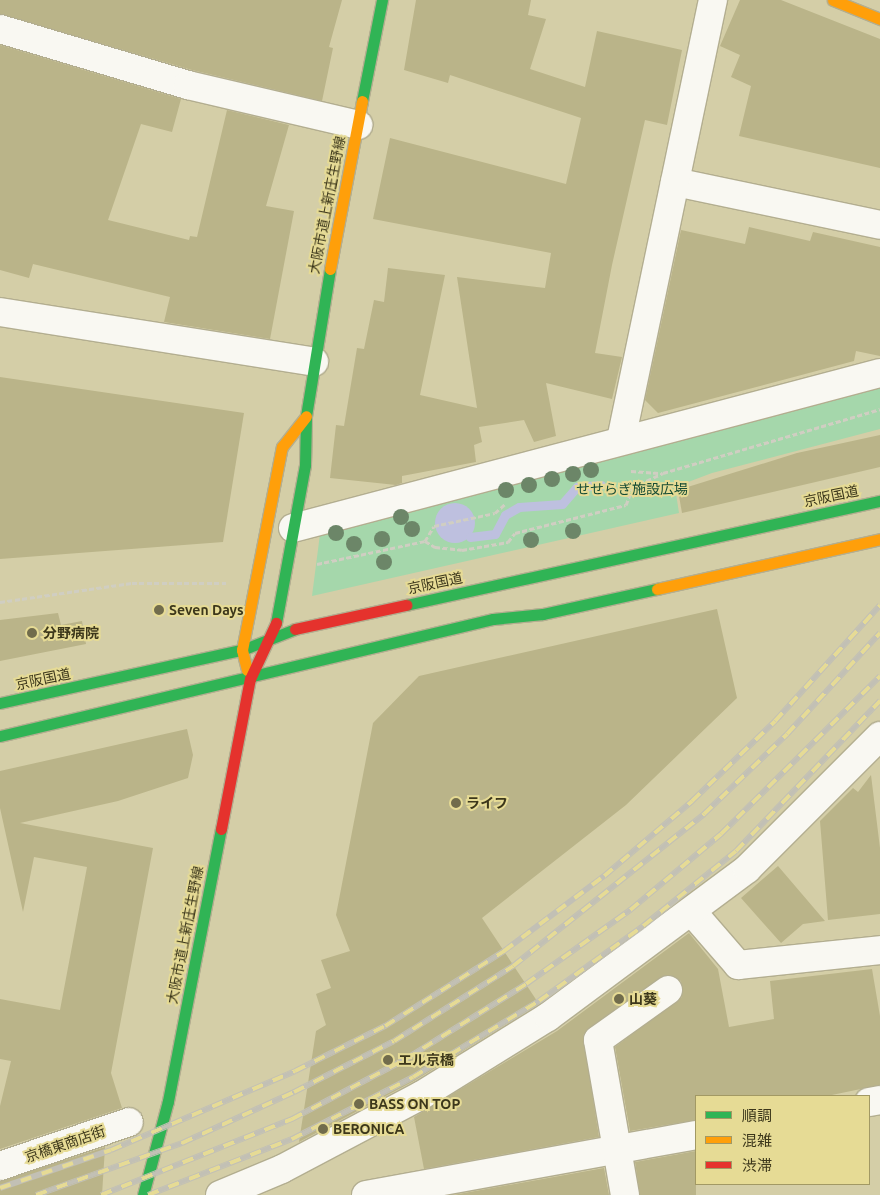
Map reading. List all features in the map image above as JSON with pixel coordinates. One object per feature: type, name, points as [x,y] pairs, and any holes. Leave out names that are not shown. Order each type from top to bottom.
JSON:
[{"type":"main road","name":"大阪市道上新庄生野線","points":[[143,1195],[168,1101],[250,679],[274,634],[305,465],[306,416],[314,362],[382,0]]},
{"type":"main road","points":[[833,0],[880,19]]},
{"type":"main road","name":"大阪市道上新庄生野線","points":[[250,679],[242,650],[282,447],[306,416]]},
{"type":"main road","name":"京阪国道","points":[[0,703],[242,650],[274,634],[880,501]]},
{"type":"main road","points":[[0,736],[250,679],[314,659],[493,619],[543,614],[880,539]]},
{"type":"street","points":[[621,440],[713,0]]},
{"type":"street","points":[[0,29],[188,84],[358,125]]},
{"type":"street","points":[[675,182],[880,225]]},
{"type":"street","points":[[0,312],[314,362]]},
{"type":"street","points":[[293,528],[880,373]]},
{"type":"street","points":[[220,1195],[282,1168],[422,1095],[548,1017],[693,913],[748,869],[880,736]]},
{"type":"street","points":[[693,913],[738,965],[880,950]]},
{"type":"street","points":[[625,1195],[598,1040],[668,990]]},
{"type":"street","name":"京橋東商店街","points":[[0,1166],[129,1122]]},
{"type":"street","points":[[366,1195],[695,1135]]},
{"type":"path","points":[[309,565],[425,541],[435,547],[462,550],[508,542],[515,533],[626,505],[633,487],[663,473],[880,409]]},
{"type":"path","points":[[425,541],[434,526],[476,518]]},
{"type":"path","points":[[0,602],[132,583],[236,584]]},
{"type":"green space","name":"せせらぎ施設広場","points":[[880,387],[880,429],[712,473],[675,487],[679,513],[312,596],[320,534]]},
{"type":"water","points":[[451,503],[459,503],[466,506],[472,512],[475,523],[472,534],[466,540],[459,543],[451,543],[444,540],[438,534],[435,527],[435,519],[438,512],[444,506]]},
{"type":"building","points":[[0,0],[342,0],[329,47],[333,48],[322,101],[192,70],[0,14]]},
{"type":"building","points":[[416,0],[531,0],[528,15],[546,19],[530,69],[585,87],[597,31],[682,50],[667,125],[645,120],[612,265],[595,353],[622,357],[612,399],[546,383],[556,436],[534,442],[524,420],[479,427],[482,442],[474,445],[476,462],[402,476],[402,483],[396,485],[330,478],[336,425],[344,426],[357,348],[364,349],[374,300],[384,302],[388,268],[445,275],[420,395],[477,408],[457,277],[545,288],[551,253],[373,219],[390,138],[566,184],[581,118],[450,75],[448,83],[404,70]]},
{"type":"building","points":[[740,0],[781,0],[880,39],[880,168],[739,136],[751,86],[731,77],[740,55],[720,46]]},
{"type":"building","points":[[0,45],[181,99],[172,132],[141,124],[108,220],[189,240],[190,236],[197,237],[227,110],[289,125],[266,206],[294,211],[270,339],[164,322],[170,297],[33,264],[29,278],[0,270]]},
{"type":"building","points":[[749,227],[810,241],[813,232],[880,247],[880,356],[856,351],[854,361],[658,413],[645,400],[681,230],[745,244]]},
{"type":"building","points":[[0,377],[244,413],[223,542],[0,559]]},
{"type":"building","points":[[880,435],[880,467],[682,513],[678,490],[797,453]]},
{"type":"building","points":[[717,609],[737,698],[626,805],[482,918],[539,1004],[414,1081],[299,1142],[316,1031],[326,1025],[316,994],[331,988],[321,960],[350,951],[336,915],[373,723],[419,676]]},
{"type":"building","name":"分野病院","points":[[58,613],[61,625],[82,621],[86,644],[0,661],[0,620]]},
{"type":"building","points":[[187,729],[193,755],[188,778],[118,801],[20,823],[153,848],[111,1073],[122,1108],[0,1149],[0,1106],[11,1061],[0,1059],[0,999],[60,1010],[87,867],[34,857],[23,912],[0,808],[0,771]]},
{"type":"building","points":[[871,775],[880,848],[880,914],[828,920],[820,821],[853,788],[858,792]]},
{"type":"building","points":[[778,866],[825,921],[803,924],[781,943],[741,898]]},
{"type":"building","points":[[689,933],[718,969],[729,1027],[774,1019],[770,981],[872,969],[880,1016],[880,1085],[832,1095],[695,1095],[695,1120],[630,1131],[615,1047],[682,997],[681,981],[666,975],[583,1035],[599,1137],[424,1169],[414,1117],[557,1031]]},
{"type":"building","points":[[105,1147],[102,1195],[0,1195],[0,1181]]},
{"type":"building","points":[[695,1151],[696,1195],[640,1195],[635,1162]]},
{"type":"building","points":[[604,1168],[609,1195],[453,1195]]},
{"type":"waterway","points":[[470,537],[495,534],[505,515],[519,507],[562,504],[577,487],[601,485]]},
{"type":"railway","points":[[0,1188],[111,1150],[295,1071],[385,1026],[504,951],[604,876],[692,801],[775,721],[880,605]]},
{"type":"railway","points":[[36,1195],[182,1143],[294,1092],[394,1041],[513,966],[704,814],[787,734],[880,633]]},
{"type":"railway","points":[[101,1195],[292,1119],[404,1060],[526,984],[630,910],[721,834],[880,676]]},
{"type":"railway","points":[[148,1195],[292,1139],[413,1077],[539,1001],[643,926],[736,851],[880,701]]},
{"type":"traffic: fast","points":[[362,101],[382,0]]},
{"type":"traffic: fast","points":[[276,623],[305,465],[306,416],[330,269]]},
{"type":"traffic: fast","points":[[406,605],[880,501]]},
{"type":"traffic: fast","points":[[0,736],[493,619],[543,614],[657,589]]},
{"type":"traffic: fast","points":[[0,703],[242,650],[295,629]]},
{"type":"traffic: fast","points":[[143,1195],[168,1101],[221,829]]},
{"type":"traffic: slow","points":[[833,0],[880,19]]},
{"type":"traffic: slow","points":[[330,269],[362,101]]},
{"type":"traffic: slow","points":[[247,670],[242,650],[282,447],[306,416]]},
{"type":"traffic: slow","points":[[657,589],[880,539]]},
{"type":"traffic: jam","points":[[295,629],[406,605]]},
{"type":"traffic: jam","points":[[221,829],[250,679],[276,623]]},
{"type":"place","name":"Seven Days","points":[[159,610]]},
{"type":"place","name":"分野病院","points":[[32,633]]},
{"type":"place","name":"ライフ","points":[[456,803]]},
{"type":"place","name":"山葵","points":[[619,999]]},
{"type":"place","name":"エル京橋","points":[[388,1060]]},
{"type":"place","name":"BASS ON TOP","points":[[359,1104]]},
{"type":"place","name":"BERONICA","points":[[323,1129]]}]
